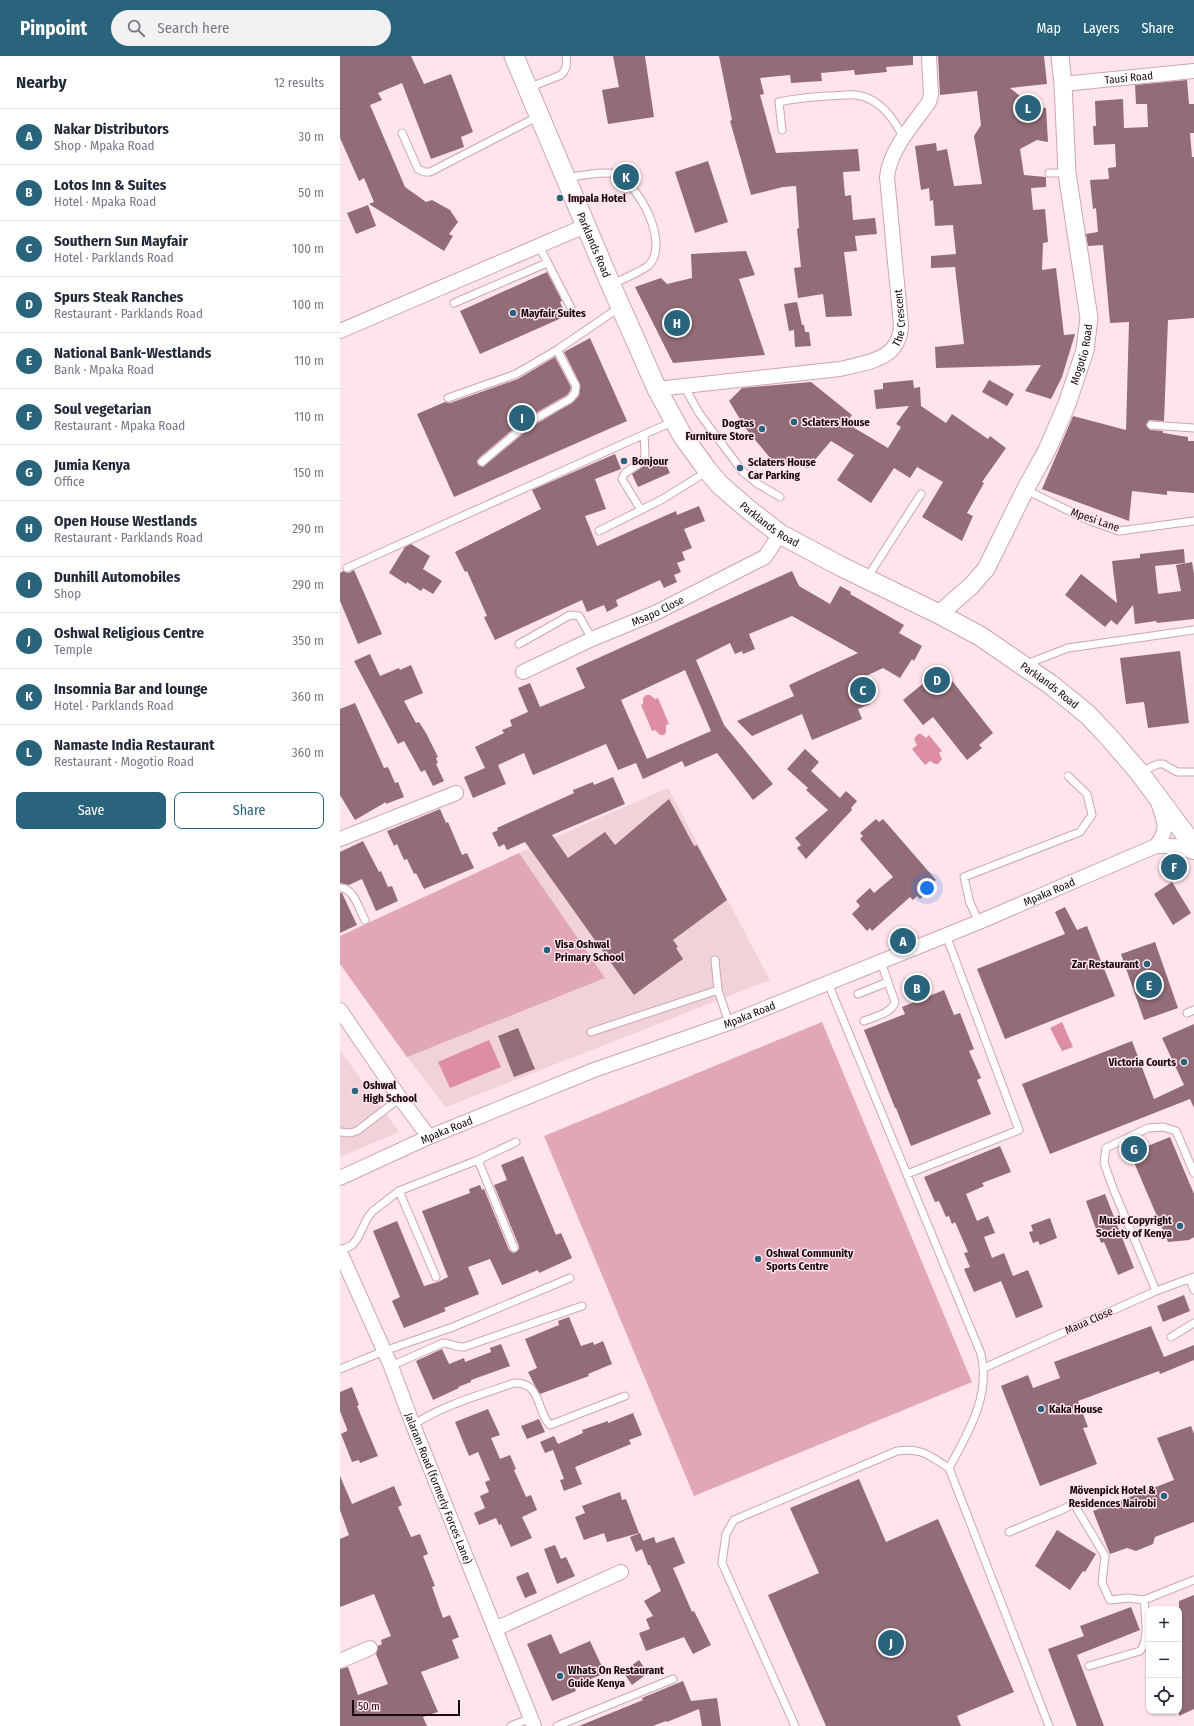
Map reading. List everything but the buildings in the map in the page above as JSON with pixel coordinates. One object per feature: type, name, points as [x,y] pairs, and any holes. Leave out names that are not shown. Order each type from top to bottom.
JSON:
[{"type":"main road","name":"Parklands Road","points":[[514,56],[585,226],[657,389],[674,421],[708,471],[720,485],[780,534],[980,636],[1050,684],[1087,714],[1108,735],[1139,772],[1193,844]]},
{"type":"street","name":"The Crescent","points":[[657,389],[840,369],[867,362],[886,355],[893,350],[901,336],[901,326],[887,178],[890,160],[929,102],[931,95],[929,56]]},
{"type":"street","name":"Mogotio Road","points":[[939,614],[971,586],[986,569],[1025,490],[1047,450],[1067,404],[1085,350],[1089,318],[1067,173],[1063,84],[1060,56]]},
{"type":"street","name":"Tausi Road","points":[[1063,84],[1194,72]]},
{"type":"street","points":[[340,331],[585,226]]},
{"type":"street","name":"Msapo Close","points":[[523,672],[592,639],[655,613],[765,557],[780,534]]},
{"type":"street","points":[[340,839],[456,793]]},
{"type":"street","points":[[1156,796],[1164,825],[1164,836],[1156,846]]},
{"type":"street","name":"Mpaka Road","points":[[340,1178],[429,1137],[594,1070],[729,1023],[978,922],[1156,846],[1193,844]]},
{"type":"street","points":[[340,1010],[400,1098],[429,1137]]},
{"type":"street","name":"Jalaram Road (formerly Forces Lane)","points":[[340,1252],[391,1366],[494,1629],[533,1722]]},
{"type":"street","points":[[494,1629],[621,1572]]},
{"type":"street","points":[[340,1661],[370,1648]]},
{"type":"lane","points":[[528,88],[561,76],[565,72],[567,66],[566,56]]},
{"type":"lane","points":[[782,130],[779,102],[798,98],[855,95],[866,98],[882,107],[895,121],[904,138]]},
{"type":"lane","points":[[402,133],[418,169],[424,172],[430,172],[539,116]]},
{"type":"lane","points":[[1049,173],[1067,173]]},
{"type":"lane","points":[[565,178],[614,174],[627,182],[646,206],[656,235],[654,256],[648,266],[611,285]]},
{"type":"lane","points":[[539,246],[571,308]]},
{"type":"lane","points":[[454,303],[547,262]]},
{"type":"lane","points":[[448,398],[516,374],[557,350],[620,307]]},
{"type":"lane","points":[[482,462],[528,423],[570,399],[575,393],[576,386],[557,350]]},
{"type":"lane","points":[[684,386],[699,413],[743,472],[758,484],[780,497]]},
{"type":"lane","points":[[347,568],[674,421]]},
{"type":"lane","points":[[1151,425],[1194,428]]},
{"type":"lane","points":[[641,510],[622,479],[625,473],[644,460],[644,435]]},
{"type":"lane","points":[[599,531],[661,500],[708,471]]},
{"type":"lane","name":"Mpesi Lane","points":[[1025,490],[1090,521],[1119,531],[1194,520]]},
{"type":"lane","points":[[866,579],[921,494]]},
{"type":"lane","points":[[519,644],[570,615],[579,616],[592,639]]},
{"type":"lane","points":[[1022,665],[1068,648],[1194,630]]},
{"type":"lane","points":[[1139,772],[1152,765],[1164,764],[1177,772],[1194,772]]},
{"type":"lane","points":[[978,922],[970,903],[964,877],[1080,832],[1092,815],[1087,794],[1068,776]]},
{"type":"lane","points":[[340,888],[346,888],[351,893],[365,920]]},
{"type":"lane","points":[[907,1174],[1019,1130],[946,935]]},
{"type":"lane","points":[[715,960],[718,990],[729,1023]]},
{"type":"lane","points":[[864,1021],[890,1010],[894,1006],[895,1002],[881,962]]},
{"type":"lane","points":[[858,994],[888,982]]},
{"type":"lane","points":[[828,983],[981,1354],[984,1368],[981,1402],[970,1428],[949,1468]]},
{"type":"lane","points":[[591,1032],[718,990]]},
{"type":"lane","points":[[340,1132],[350,1133],[357,1131],[400,1098]]},
{"type":"lane","points":[[1156,1291],[1112,1188],[1104,1164],[1106,1148],[1148,1128],[1164,1127],[1176,1131],[1194,1173]]},
{"type":"lane","points":[[340,1252],[352,1245],[357,1239],[368,1217],[373,1211],[398,1191],[478,1160],[516,1142]]},
{"type":"lane","points":[[478,1160],[514,1248]]},
{"type":"lane","points":[[398,1191],[436,1277]]},
{"type":"lane","points":[[340,1369],[384,1351],[446,1329],[570,1278]]},
{"type":"lane","points":[[1192,1278],[1194,1290]]},
{"type":"lane","name":"Maua Close","points":[[984,1368],[1156,1291],[1192,1278]]},
{"type":"lane","points":[[391,1366],[443,1343],[448,1343],[460,1348],[464,1347],[582,1306]]},
{"type":"lane","points":[[1170,1337],[1194,1323]]},
{"type":"lane","points":[[413,1425],[423,1418],[455,1404],[514,1383],[520,1383],[530,1388],[550,1425],[625,1396]]},
{"type":"lane","points":[[795,1726],[722,1563],[726,1534],[734,1520],[897,1451],[912,1449],[924,1453],[949,1468],[1049,1726]]},
{"type":"lane","points":[[1009,1532],[1074,1504],[1105,1556],[1102,1583],[1110,1600],[1128,1598],[1144,1600],[1194,1580]]},
{"type":"lane","points":[[1089,1666],[1140,1651],[1143,1648],[1145,1641],[1144,1600]]},
{"type":"lane","points":[[556,1726],[673,1679]]},
{"type":"lane","points":[[511,1726],[533,1722]]},
{"type":"shaded area","points":[[646,695],[650,695],[655,699],[658,698],[669,724],[666,725],[666,732],[664,735],[660,735],[655,730],[652,731],[641,705],[643,704],[643,698]]},
{"type":"shaded area","points":[[918,734],[921,734],[926,738],[929,735],[942,751],[939,753],[942,759],[938,764],[930,761],[925,765],[912,749],[917,745],[914,739]]},
{"type":"shaded area","name":"Visa Oshwal Primary School","points":[[668,788],[770,980],[446,1107],[407,1057],[340,964],[340,936],[519,853]]},
{"type":"shaded area","points":[[519,853],[605,978],[407,1057],[340,964],[340,936]]},
{"type":"shaded area","name":"Oshwal Community Sports Centre","points":[[822,1022],[972,1382],[694,1496],[544,1136]]},
{"type":"shaded area","points":[[1062,1022],[1073,1047],[1062,1051],[1050,1028]]},
{"type":"shaded area","points":[[489,1040],[501,1067],[450,1088],[438,1062]]},
{"type":"shaded area","name":"Oshwal High School","points":[[340,1050],[399,1132],[340,1157]]},
{"type":"place","name":"Namaste India Restaurant","points":[[1028,108]]},
{"type":"place","name":"Insomnia Bar and lounge","points":[[626,177]]},
{"type":"place","name":"Impala Hotel","points":[[560,198]]},
{"type":"place","name":"Mayfair Suites","points":[[513,313]]},
{"type":"place","name":"Open House Westlands","points":[[677,323]]},
{"type":"place","name":"Dunhill Automobiles","points":[[522,418]]},
{"type":"place","name":"Sclaters House","points":[[794,422]]},
{"type":"place","name":"Dogtas Furniture Store","points":[[762,429]]},
{"type":"place","name":"Bonjour","points":[[624,461]]},
{"type":"place","name":"Sclaters House Car Parking","points":[[740,468]]},
{"type":"place","name":"Spurs Steak Ranches","points":[[937,680]]},
{"type":"place","name":"Southern Sun Mayfair","points":[[863,690]]},
{"type":"place","name":"Soul vegetarian","points":[[1174,867]]},
{"type":"place","name":"Nakar Distributors","points":[[903,941]]},
{"type":"place","name":"Visa Oshwal Primary School","points":[[547,950]]},
{"type":"place","name":"Zar Restaurant","points":[[1147,964]]},
{"type":"place","name":"National Bank-Westlands","points":[[1149,985]]},
{"type":"place","name":"Lotos Inn & Suites","points":[[917,988]]},
{"type":"place","name":"Victoria Courts","points":[[1184,1062]]},
{"type":"place","name":"Oshwal High School","points":[[355,1091]]},
{"type":"place","name":"Jumia Kenya","points":[[1134,1149]]},
{"type":"place","name":"Music Copyright Society of Kenya","points":[[1180,1226]]},
{"type":"place","name":"Oshwal Community Sports Centre","points":[[758,1259]]},
{"type":"place","name":"Kaka House","points":[[1041,1409]]},
{"type":"place","name":"Mövenpick Hotel & Residences Nairobi","points":[[1164,1496]]},
{"type":"place","name":"Oshwal Religious Centre","points":[[891,1643]]},
{"type":"place","name":"Whats On Restaurant Guide Kenya","points":[[560,1676]]}]
